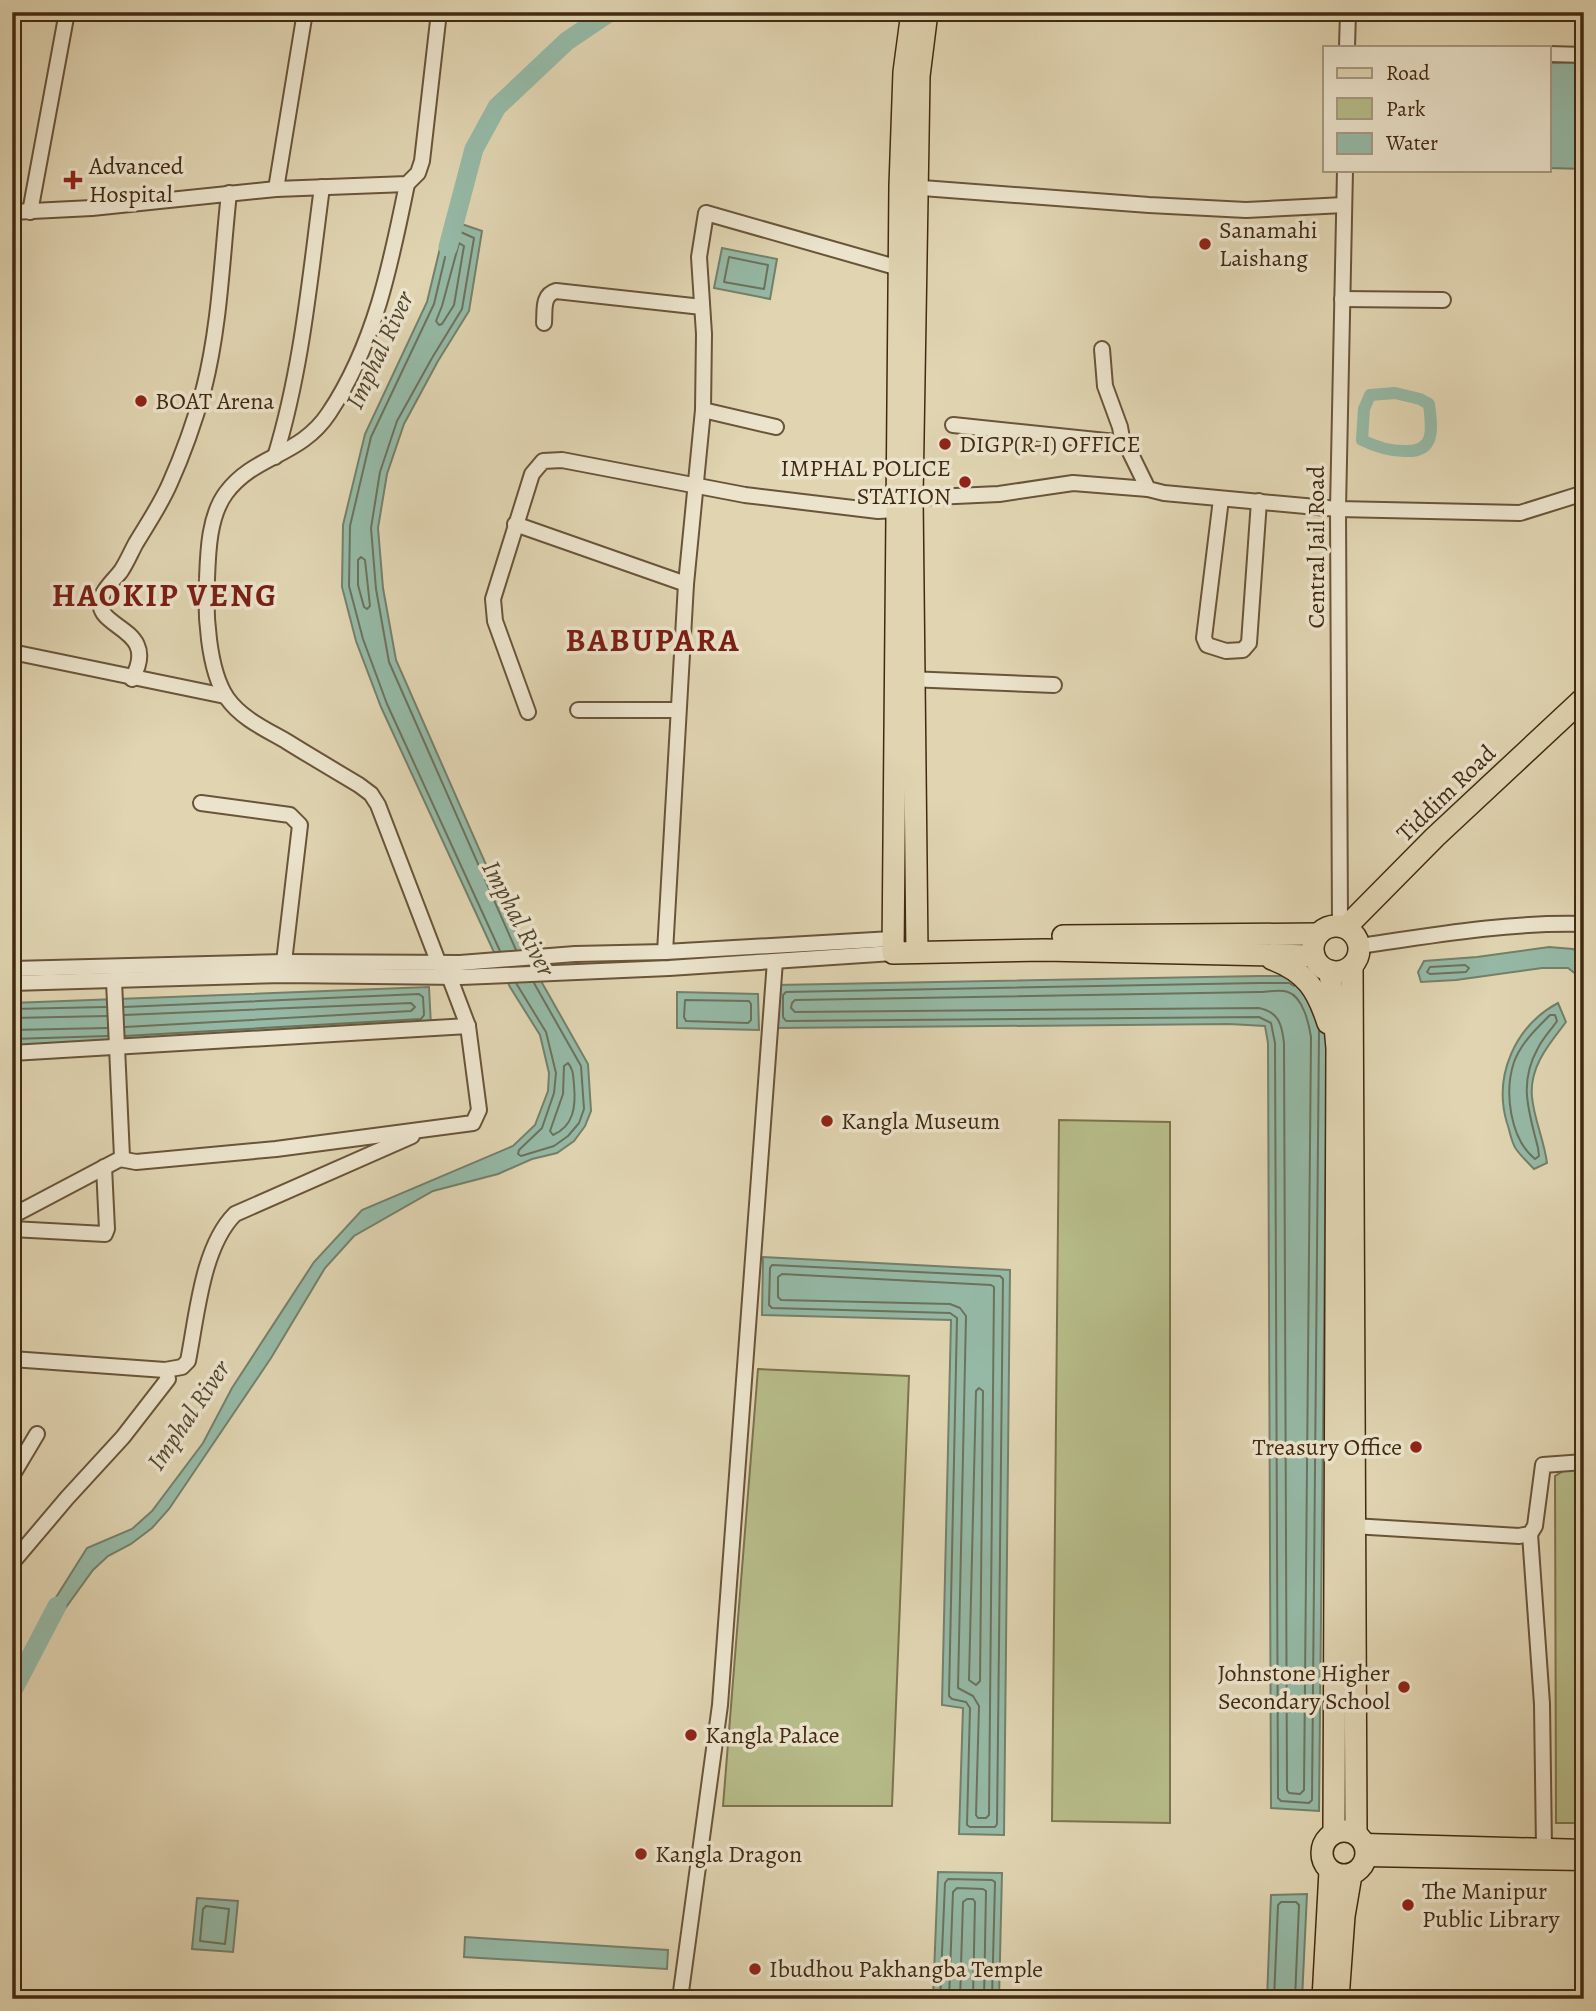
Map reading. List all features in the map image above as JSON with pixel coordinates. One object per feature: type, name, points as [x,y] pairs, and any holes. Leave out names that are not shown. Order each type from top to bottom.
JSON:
[{"type":"highway","points":[[912,12],[904,72],[908,186],[904,788],[893,946],[1318,934]]},
{"type":"highway","points":[[905,504],[899,268],[927,12]]},
{"type":"highway","points":[[1351,934],[1416,875],[1583,706]]},
{"type":"highway","points":[[904,788],[917,945]]},
{"type":"highway","points":[[1324,928],[1351,934],[1360,954],[1352,967],[1345,971],[1330,971],[1318,963],[1314,956],[1314,940],[1324,928]]},
{"type":"highway","points":[[917,945],[1314,956]]},
{"type":"highway","points":[[1263,955],[1292,967],[1312,985],[1321,1000],[1337,1048]]},
{"type":"highway","points":[[1340,1873],[1362,1868],[1353,1526],[1352,967]]},
{"type":"highway","points":[[1330,971],[1337,1048],[1334,1833]]},
{"type":"highway","points":[[1338,1999],[1343,1929],[1340,1873],[1323,1859],[1322,1852],[1327,1838],[1334,1833],[1348,1831],[1362,1845]]},
{"type":"highway","points":[[1323,1999],[1340,1873]]},
{"type":"main road","points":[[1362,1845],[1584,1861]]},
{"type":"main road","points":[[1466,1852],[1584,1849]]},
{"type":"street","points":[[30,212],[66,12]]},
{"type":"street","points":[[276,189],[305,12]]},
{"type":"street","points":[[439,12],[422,161],[418,173],[407,184],[391,260],[374,321],[340,396],[317,430],[304,442],[244,474],[218,507],[208,561],[210,649],[225,696],[242,716],[370,794],[386,821],[439,964]]},
{"type":"street","points":[[1347,46],[1348,12]]},
{"type":"street","points":[[1550,54],[1584,55]]},
{"type":"street","name":"Central Jail Road","points":[[1345,172],[1338,509],[1351,934]]},
{"type":"street","points":[[12,212],[92,208],[276,189],[407,184]]},
{"type":"street","points":[[908,186],[1232,209],[1344,205]]},
{"type":"street","points":[[275,457],[288,414],[300,354],[322,187]]},
{"type":"street","points":[[132,679],[140,659],[139,648],[131,636],[103,615],[101,602],[110,583],[122,569],[156,511],[191,430],[204,386],[212,338],[229,193]]},
{"type":"street","points":[[665,952],[686,584],[703,410],[699,257],[706,213],[899,268]]},
{"type":"street","points":[[544,323],[547,295],[556,292],[702,307]]},
{"type":"street","points":[[1342,299],[1443,300]]},
{"type":"street","points":[[1102,349],[1105,386],[1120,427],[1123,444]]},
{"type":"street","points":[[703,410],[776,427]]},
{"type":"street","points":[[953,425],[1123,444],[1127,446],[1148,489]]},
{"type":"street","points":[[528,712],[493,609],[495,587],[532,474],[537,465],[550,460],[745,495],[845,508],[999,494],[1073,482],[1338,509],[1520,513],[1584,493]]},
{"type":"street","points":[[1221,499],[1204,638],[1207,646],[1226,651],[1243,650],[1249,643],[1259,501]]},
{"type":"street","points":[[515,524],[686,584]]},
{"type":"street","points":[[12,652],[132,679],[225,696]]},
{"type":"street","points":[[905,679],[1054,685]]},
{"type":"street","points":[[578,710],[678,709]]},
{"type":"street","points":[[201,803],[290,815],[300,825],[284,962]]},
{"type":"street","points":[[1351,934],[1440,934],[1536,923],[1584,924]]},
{"type":"street","points":[[12,969],[284,962],[439,964],[457,972],[575,954],[893,946]]},
{"type":"street","points":[[12,983],[669,968],[775,961],[893,946]]},
{"type":"street","points":[[680,1999],[720,1705],[775,961]]},
{"type":"street","points":[[120,1159],[133,1163],[469,1125],[478,1118],[479,1110],[468,1026],[457,972]]},
{"type":"street","points":[[12,1216],[120,1159],[123,1152],[114,981]]},
{"type":"street","points":[[12,1053],[468,1026]]},
{"type":"street","points":[[12,1359],[165,1370],[182,1367],[188,1362],[210,1253],[226,1223],[235,1214],[426,1130]]},
{"type":"street","points":[[12,1229],[105,1234],[104,1167]]},
{"type":"street","points":[[12,1563],[168,1382],[165,1370]]},
{"type":"street","points":[[12,1476],[37,1434]]},
{"type":"street","points":[[1544,1848],[1542,1704],[1530,1534],[1535,1526],[1543,1465],[1584,1462]]},
{"type":"street","points":[[1353,1526],[1519,1536],[1530,1534]]},
{"type":"green space","points":[[1059,1120],[1170,1122],[1170,1823],[1052,1821]]},
{"type":"green space","points":[[758,1369],[909,1376],[892,1806],[723,1806]]},
{"type":"green space","points":[[1565,1470],[1584,1470],[1584,1823],[1556,1823],[1555,1476]]},
{"type":"water","points":[[1584,62],[1584,169],[1550,168],[1550,63]]},
{"type":"water","points":[[447,219],[482,231],[469,311],[404,424],[387,474],[378,528],[383,588],[396,660],[524,951],[588,1064],[591,1111],[585,1126],[574,1141],[557,1153],[532,1159],[498,1174],[433,1191],[354,1236],[325,1268],[271,1358],[169,1509],[152,1528],[131,1544],[108,1556],[93,1570],[43,1639],[50,1607],[87,1548],[132,1529],[152,1511],[203,1443],[232,1388],[314,1262],[362,1210],[513,1146],[535,1125],[548,1091],[549,1073],[540,1035],[510,987],[381,707],[356,641],[342,587],[343,525],[365,434],[427,302]]},
{"type":"water","points":[[722,248],[777,259],[770,299],[714,288]]},
{"type":"water","points":[[1549,947],[1573,949],[1584,955],[1584,978],[1568,968],[1542,968],[1421,982],[1418,972],[1424,961]]},
{"type":"water","points":[[1292,976],[1304,984],[1327,1036],[1319,1811],[1271,1808],[1268,1043],[1265,1026],[1229,1024],[775,1028],[776,985]]},
{"type":"water","points":[[429,987],[431,1026],[127,1043],[12,1046],[12,1003]]},
{"type":"water","points":[[677,992],[758,994],[759,1030],[677,1028]]},
{"type":"water","points":[[1558,1003],[1566,1022],[1542,1056],[1532,1086],[1533,1105],[1547,1163],[1534,1169],[1513,1143],[1503,1105],[1503,1088],[1511,1054],[1519,1039],[1543,1013]]},
{"type":"water","points":[[763,1257],[1010,1270],[1004,1835],[959,1834],[963,1708],[942,1705],[951,1320],[762,1315]]},
{"type":"water","points":[[938,1872],[1002,1873],[999,1999],[933,1999]]},
{"type":"water","points":[[1307,1894],[1302,1999],[1267,1999],[1271,1895]]},
{"type":"water","points":[[197,1898],[238,1901],[233,1952],[192,1949]]},
{"type":"water","points":[[465,1937],[668,1950],[667,1969],[464,1957]]},
{"type":"waterway","name":"Imphal River","points":[[448,247],[474,149],[497,107],[567,41],[610,12]]},
{"type":"waterway","points":[[1395,393],[1429,404],[1430,438],[1422,448],[1414,451],[1393,450],[1362,440],[1364,409],[1370,395],[1395,393]]},
{"type":"waterway","name":"Imphal River","points":[[12,1692],[57,1606]]},
{"type":"place","name":"Advanced Hospital","points":[[73,180]]},
{"type":"place","name":"Sanamahi Laishang","points":[[1205,244]]},
{"type":"place","name":"BOAT Arena","points":[[141,401]]},
{"type":"place","name":"DIGP(R-I) OFFICE","points":[[945,444]]},
{"type":"place","name":"IMPHAL POLICE STATION","points":[[965,482]]},
{"type":"place","name":"Kangla Museum","points":[[827,1121]]},
{"type":"place","name":"Treasury Office","points":[[1416,1447]]},
{"type":"place","name":"Johnstone Higher Secondary School","points":[[1404,1687]]},
{"type":"place","name":"Kangla Palace","points":[[691,1735]]},
{"type":"place","name":"Kangla Dragon","points":[[641,1854]]},
{"type":"place","name":"The Manipur Public Library","points":[[1408,1905]]},
{"type":"place","name":"Ibudhou Pakhangba Temple","points":[[755,1969]]},
{"type":"district","name":"HAOKIP VENG","points":[[165,595]]},
{"type":"district","name":"BABUPARA","points":[[653,640]]}]
